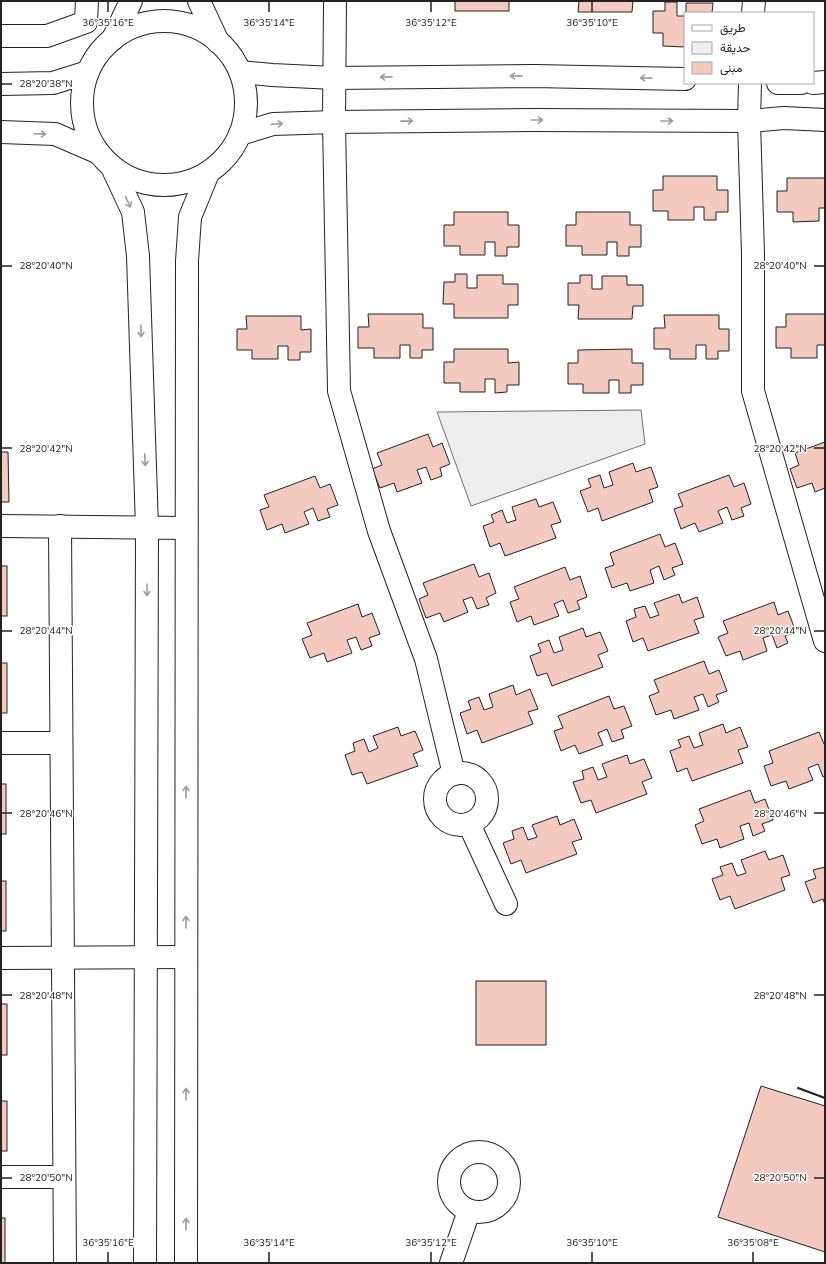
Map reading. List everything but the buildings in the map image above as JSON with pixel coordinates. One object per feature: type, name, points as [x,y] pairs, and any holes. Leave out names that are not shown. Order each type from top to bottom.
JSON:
[{"type":"street","points":[[1,36],[47,36],[86,22],[87,1]]},
{"type":"street","points":[[113,39],[131,1]]},
{"type":"street","points":[[199,1],[218,42]]},
{"type":"street","points":[[335,1],[334,122],[339,390],[379,531],[426,659],[454,774]]},
{"type":"street","points":[[753,12],[754,1]]},
{"type":"street","points":[[1,132],[55,134],[105,160],[134,180],[159,185],[184,183],[208,172],[227,156],[240,134],[246,114],[246,93],[240,72],[231,56],[218,42],[194,27],[166,22],[138,25],[113,39],[98,54],[88,72],[82,93],[82,114],[88,135],[105,160],[133,212],[138,256],[147,527],[145,1263]]},
{"type":"street","points":[[1,84],[53,83],[88,72]]},
{"type":"street","points":[[240,72],[334,78],[534,76],[684,79]]},
{"type":"street","points":[[814,83],[825,82]]},
{"type":"street","points":[[750,84],[749,121],[753,254],[753,391],[825,641]]},
{"type":"street","points":[[240,134],[273,124],[334,122],[533,120],[749,121],[784,118],[825,120]]},
{"type":"street","points":[[186,1263],[187,262],[190,216],[208,172]]},
{"type":"street","points":[[1,526],[186,528]]},
{"type":"street","points":[[60,526],[65,1263]]},
{"type":"street","points":[[1,743],[61,743]]},
{"type":"street","points":[[454,774],[469,774],[476,778],[486,790],[486,807],[482,814],[469,824],[460,826],[451,824],[443,819],[438,812],[434,796],[436,788],[440,782],[446,777],[454,774]]},
{"type":"street","points":[[469,824],[506,904]]},
{"type":"street","points":[[1,958],[186,957]]},
{"type":"street","points":[[1,1177],[64,1177]]},
{"type":"street","points":[[451,1263],[469,1211]]},
{"type":"green space","points":[[641,410],[645,444],[471,506],[437,412]]},
{"type":"wall","points":[[798,1088],[825,1098]]}]
